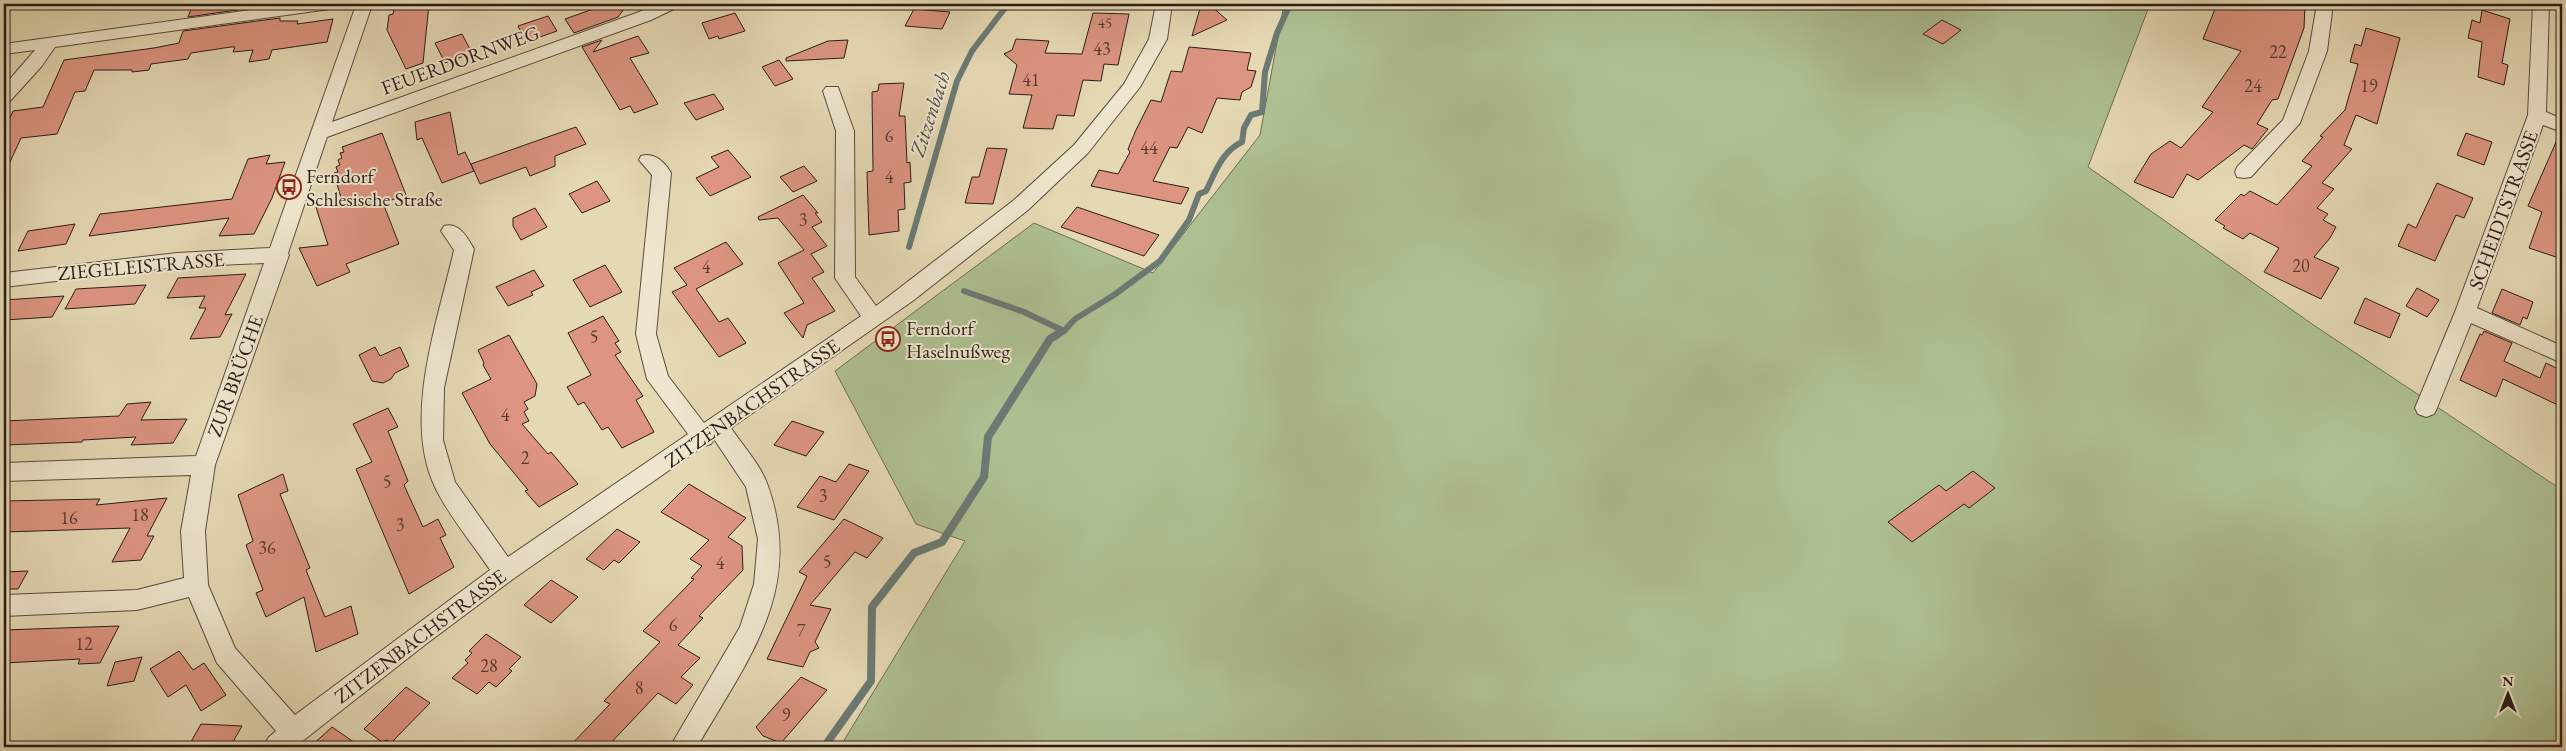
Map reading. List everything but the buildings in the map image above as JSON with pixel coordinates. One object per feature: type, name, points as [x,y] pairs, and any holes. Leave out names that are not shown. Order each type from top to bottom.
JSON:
[{"type":"street","points":[[4,49],[330,4]]},
{"type":"street","name":"ZUR BRÜCHE","points":[[285,740],[226,655],[196,585],[193,531],[204,465],[279,255],[363,8],[362,4]]},
{"type":"street","name":"FEUERDORNWEG","points":[[320,133],[645,16],[670,4]]},
{"type":"street","name":"ZITZENBACHSTRASSE","points":[[285,740],[418,636],[505,572],[874,318],[1021,205],[1081,149],[1131,87],[1158,39],[1164,4]]},
{"type":"street","points":[[2244,172],[2291,123],[2318,51],[2325,4]]},
{"type":"street","name":"SCHEIDTSTRASSE","points":[[2426,408],[2465,312],[2537,115],[2541,4]]},
{"type":"street","points":[[4,97],[35,63],[48,43]]},
{"type":"street","points":[[832,91],[845,131],[845,278],[874,318]]},
{"type":"street","points":[[2537,115],[2562,126]]},
{"type":"street","points":[[648,160],[662,173],[646,334],[658,380],[710,432],[757,486],[770,539],[766,584],[751,631],[683,747]]},
{"type":"street","points":[[451,231],[464,249],[433,388],[432,440],[445,485],[505,572]]},
{"type":"street","name":"ZIEGELEISTRASSE","points":[[4,280],[177,260],[279,255]]},
{"type":"street","points":[[2465,312],[2562,355]]},
{"type":"street","points":[[4,472],[204,465]]},
{"type":"street","points":[[4,606],[137,600],[196,585]]},
{"type":"green space","points":[[1284,4],[2150,4],[2088,167],[2315,326],[2562,490],[2562,747],[840,747],[965,541],[916,524],[835,371],[1034,223],[1153,273],[1260,135]]},
{"type":"waterway","name":"Zitzenbach","points":[[909,247],[957,81],[972,51],[1008,4]]},
{"type":"waterway","points":[[1064,331],[1075,319],[1114,295],[1160,261],[1189,220],[1199,194],[1206,191],[1224,157],[1242,142],[1244,128],[1251,115],[1262,112],[1265,72],[1277,33],[1290,4]]},
{"type":"waterway","name":"Zitzenbach","points":[[964,291],[1024,312],[1064,331]]},
{"type":"waterway","name":"Zitzenbach","points":[[1056,336],[1064,331]]},
{"type":"waterway","name":"Zitzenbach","points":[[824,747],[871,681],[872,607],[914,553],[942,542],[984,477],[988,437],[1050,339],[1058,334]]},
{"type":"place","name":"Ferndorf Schlesische Straße","points":[[289,187]]},
{"type":"place","name":"Ferndorf Haselnußweg","points":[[888,339]]}]
